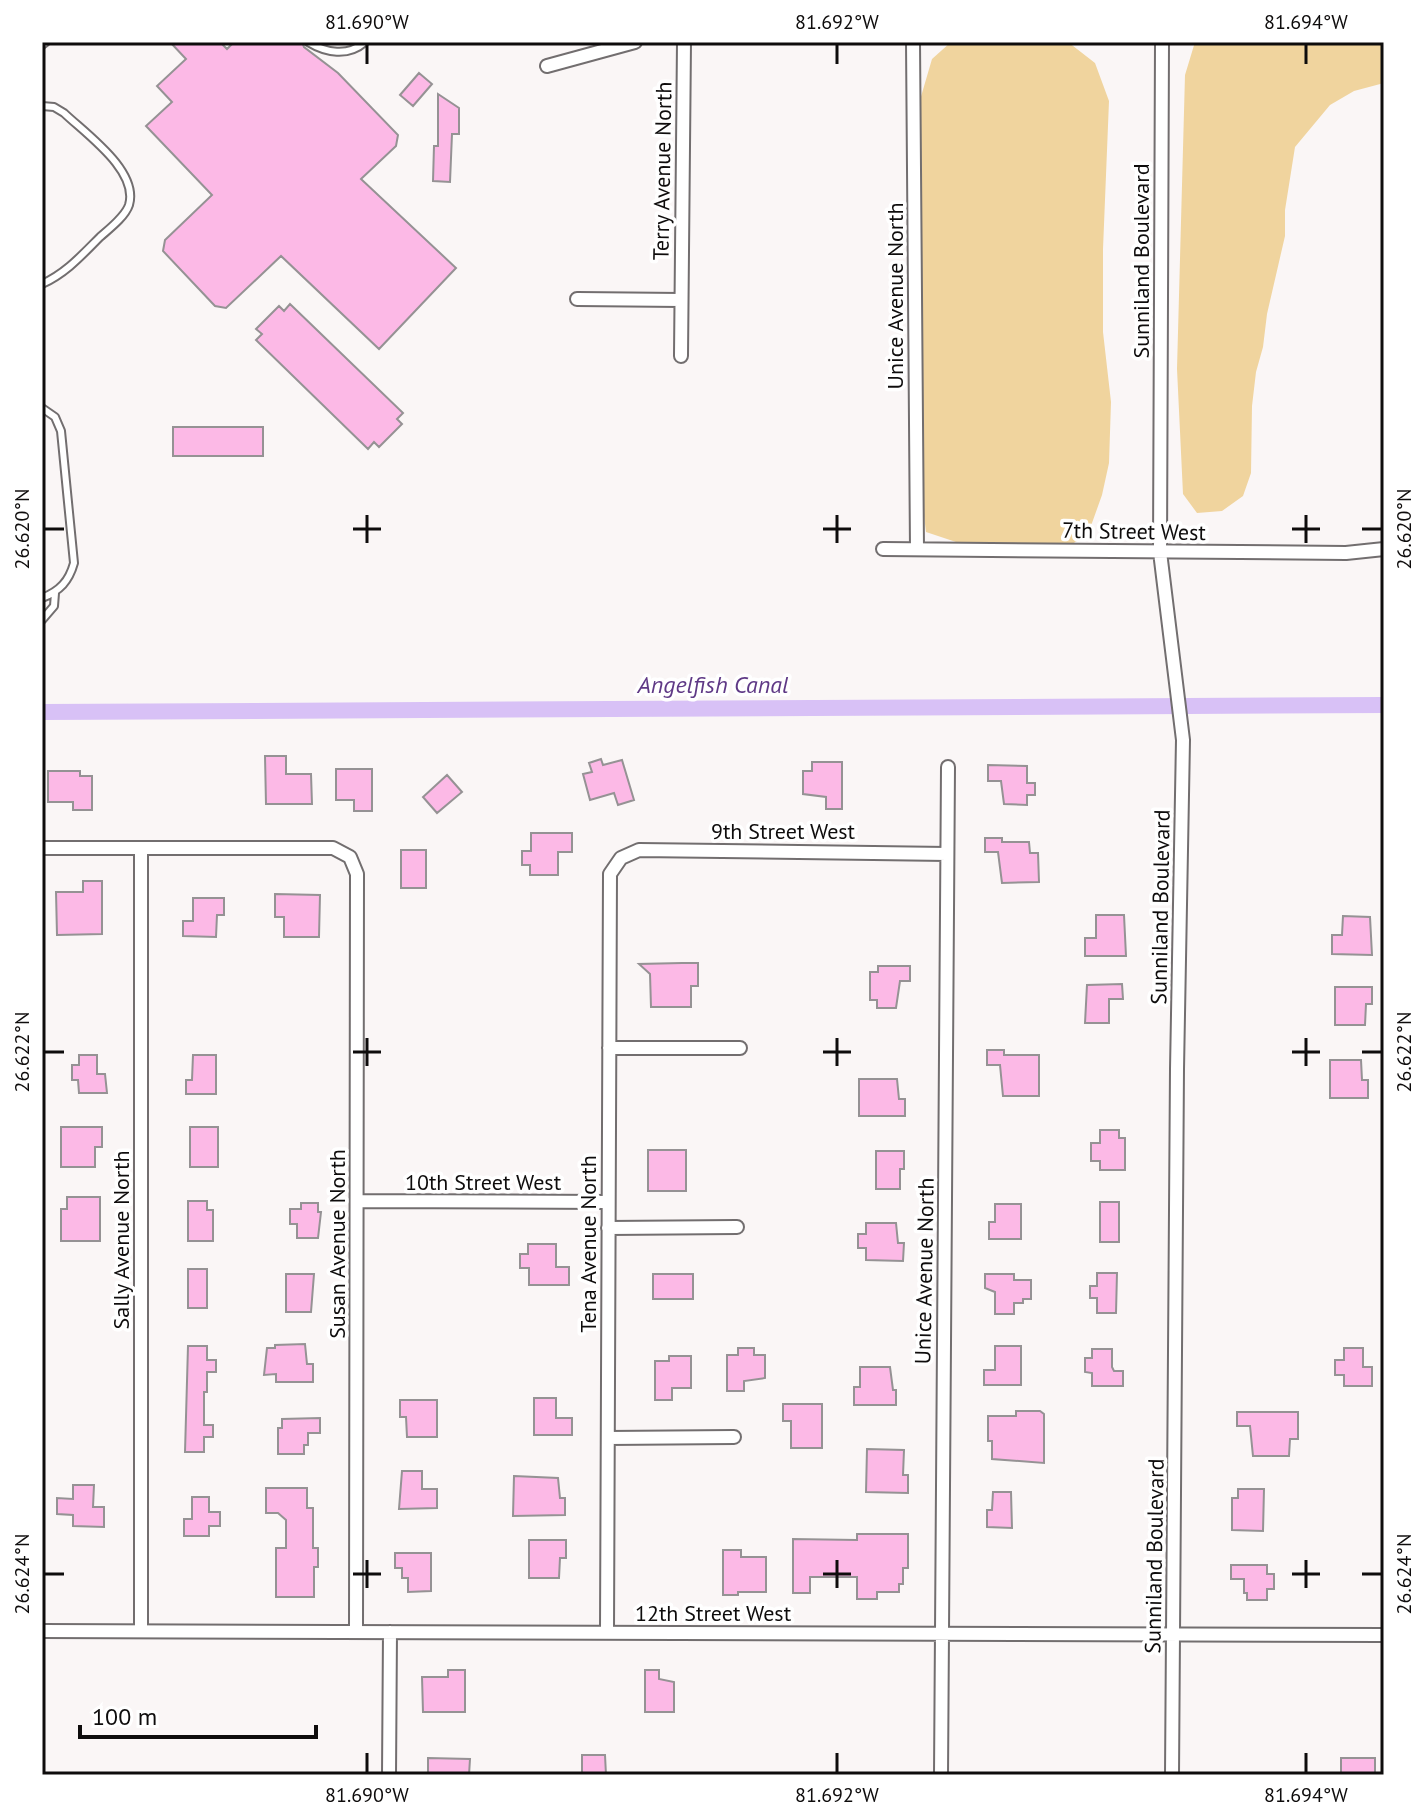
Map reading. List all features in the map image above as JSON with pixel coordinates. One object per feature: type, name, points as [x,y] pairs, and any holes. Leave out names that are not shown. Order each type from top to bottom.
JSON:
[{"type":"street","points":[[547,66],[635,42]]},
{"type":"street","name":"Terry Avenue North","points":[[681,356],[684,42]]},
{"type":"street","name":"Unice Avenue North","points":[[913,42],[917,549]]},
{"type":"street","name":"Sunniland Boulevard","points":[[1162,42],[1160,552],[1183,740],[1172,1775]]},
{"type":"street","points":[[577,299],[681,300]]},
{"type":"street","name":"7th Street West","points":[[883,549],[1346,553],[1384,549]]},
{"type":"street","name":"Unice Avenue North","points":[[941,1775],[948,767]]},
{"type":"street","points":[[42,848],[141,848]]},
{"type":"street","name":"Susan Avenue North","points":[[141,848],[333,848],[350,857],[357,874],[356,1632]]},
{"type":"street","name":"Sally Avenue North","points":[[141,848],[141,1631]]},
{"type":"street","name":"9th Street West","points":[[621,858],[639,850],[947,854]]},
{"type":"street","name":"Tena Avenue North","points":[[607,1632],[610,874],[621,858]]},
{"type":"street","points":[[609,1048],[740,1048]]},
{"type":"street","name":"10th Street West","points":[[358,1201],[608,1202]]},
{"type":"street","points":[[608,1228],[737,1227]]},
{"type":"street","points":[[608,1438],[734,1437]]},
{"type":"street","name":"12th Street West","points":[[42,1631],[1384,1635]]},
{"type":"street","points":[[389,1775],[390,1632]]},
{"type":"lane","points":[[308,42],[323,51],[343,52],[363,46],[365,42]]},
{"type":"lane","points":[[42,106],[54,107],[64,113],[123,171],[131,189],[129,208],[118,220],[62,275],[42,284]]},
{"type":"lane","points":[[42,408],[55,417],[61,431],[74,563],[71,575],[55,593],[42,598]]},
{"type":"lane","points":[[42,620],[54,606],[55,593]]},
{"type":"shaded area","points":[[951,42],[1068,42],[1095,63],[1109,101],[1103,332],[1111,402],[1109,463],[1092,523],[1082,538],[1067,547],[977,549],[926,532],[922,500],[920,100],[932,59]]},
{"type":"shaded area","points":[[1195,42],[1384,42],[1384,83],[1354,91],[1330,105],[1295,147],[1285,210],[1285,236],[1256,372],[1251,473],[1243,496],[1222,511],[1197,513],[1183,494],[1177,369],[1185,75]]},
{"type":"building","points":[[170,42],[220,42],[227,49],[234,42],[302,42],[304,47],[338,73],[398,135],[396,146],[361,179],[456,268],[379,349],[281,256],[226,308],[215,306],[163,251],[165,240],[212,195],[146,126],[172,102],[157,86],[186,59]]},
{"type":"building","points":[[419,73],[432,84],[413,106],[400,95]]},
{"type":"building","points":[[438,94],[459,108],[459,134],[452,134],[450,182],[433,181],[434,146],[438,146]]},
{"type":"building","points":[[290,304],[403,413],[397,419],[402,424],[379,447],[374,442],[368,449],[256,340],[262,334],[256,329],[279,306],[284,311]]},
{"type":"building","points":[[173,427],[263,427],[263,456],[173,456]]},
{"type":"building","points":[[265,756],[286,756],[286,774],[311,774],[312,804],[266,804]]},
{"type":"building","points":[[601,759],[603,765],[622,760],[634,800],[618,805],[614,793],[590,800],[583,774],[592,772],[589,763]]},
{"type":"building","points":[[812,762],[842,762],[842,809],[826,809],[826,797],[803,794],[803,771],[812,771]]},
{"type":"building","points":[[988,765],[1027,766],[1027,783],[1035,783],[1035,795],[1027,795],[1027,805],[1004,804],[1001,781],[988,781]]},
{"type":"building","points":[[336,769],[372,769],[372,811],[354,811],[354,800],[336,800]]},
{"type":"building","points":[[48,771],[80,771],[80,776],[92,776],[92,810],[73,810],[73,802],[48,802]]},
{"type":"building","points":[[447,775],[462,792],[437,813],[423,797]]},
{"type":"building","points":[[531,833],[572,833],[572,852],[558,852],[558,875],[530,875],[530,865],[522,865],[522,851],[531,851]]},
{"type":"building","points":[[985,838],[1002,838],[1002,842],[1029,842],[1030,853],[1038,853],[1039,882],[1002,883],[998,852],[985,852]]},
{"type":"building","points":[[401,850],[426,850],[426,888],[401,888]]},
{"type":"building","points":[[83,881],[102,881],[102,934],[57,935],[56,892],[83,892]]},
{"type":"building","points":[[275,894],[320,895],[319,937],[284,937],[284,917],[275,917]]},
{"type":"building","points":[[193,898],[224,898],[224,915],[217,915],[216,937],[183,936],[183,921],[193,921]]},
{"type":"building","points":[[1096,915],[1124,915],[1126,956],[1085,956],[1085,938],[1096,938]]},
{"type":"building","points":[[1343,916],[1370,917],[1372,955],[1332,954],[1332,935],[1342,935]]},
{"type":"building","points":[[698,963],[698,986],[691,986],[691,1007],[651,1007],[650,974],[639,964]]},
{"type":"building","points":[[878,966],[910,966],[910,981],[900,981],[896,1008],[877,1008],[877,1000],[870,1000],[870,972],[878,972]]},
{"type":"building","points":[[1122,984],[1123,999],[1109,999],[1109,1023],[1085,1023],[1087,985]]},
{"type":"building","points":[[1335,987],[1372,987],[1372,1004],[1366,1004],[1365,1025],[1335,1025]]},
{"type":"building","points":[[987,1050],[1004,1050],[1004,1055],[1039,1055],[1039,1096],[1003,1096],[1000,1065],[987,1065]]},
{"type":"building","points":[[79,1055],[97,1055],[97,1074],[105,1074],[107,1093],[79,1093],[78,1080],[72,1080],[72,1065],[79,1065]]},
{"type":"building","points":[[193,1055],[216,1055],[216,1094],[186,1094],[186,1080],[192,1080]]},
{"type":"building","points":[[1330,1060],[1361,1060],[1362,1080],[1368,1080],[1368,1098],[1330,1098]]},
{"type":"building","points":[[859,1079],[897,1079],[899,1099],[905,1099],[905,1116],[859,1116]]},
{"type":"building","points":[[61,1127],[102,1127],[102,1147],[95,1147],[95,1167],[61,1167]]},
{"type":"building","points":[[190,1127],[218,1127],[218,1167],[190,1167]]},
{"type":"building","points":[[1100,1130],[1119,1130],[1119,1138],[1125,1138],[1125,1170],[1100,1170],[1100,1161],[1091,1161],[1091,1143],[1100,1143]]},
{"type":"building","points":[[648,1150],[686,1150],[686,1191],[648,1191]]},
{"type":"building","points":[[876,1151],[904,1151],[900,1189],[876,1189]]},
{"type":"building","points":[[67,1197],[100,1197],[100,1241],[61,1241],[61,1209],[67,1209]]},
{"type":"building","points":[[188,1201],[207,1201],[207,1210],[213,1210],[213,1241],[188,1241]]},
{"type":"building","points":[[1100,1202],[1119,1202],[1119,1242],[1100,1242]]},
{"type":"building","points":[[301,1203],[318,1203],[318,1212],[321,1212],[318,1238],[297,1238],[297,1224],[290,1224],[290,1209],[301,1209]]},
{"type":"building","points":[[995,1204],[1021,1204],[1021,1239],[989,1239],[989,1222],[995,1222]]},
{"type":"building","points":[[866,1223],[896,1223],[898,1243],[904,1243],[903,1261],[866,1260],[866,1248],[858,1248],[858,1234],[866,1234]]},
{"type":"building","points":[[528,1244],[556,1244],[556,1267],[569,1267],[569,1285],[529,1285],[529,1268],[520,1268],[520,1254],[528,1254]]},
{"type":"building","points":[[188,1269],[207,1269],[207,1308],[188,1308]]},
{"type":"building","points":[[1097,1273],[1117,1273],[1116,1313],[1097,1313],[1097,1298],[1090,1298],[1090,1286],[1097,1286]]},
{"type":"building","points":[[286,1274],[314,1274],[311,1312],[286,1312]]},
{"type":"building","points":[[653,1274],[693,1274],[693,1299],[653,1299]]},
{"type":"building","points":[[985,1274],[1014,1274],[1014,1280],[1031,1280],[1031,1299],[1014,1303],[1014,1314],[995,1314],[995,1292],[985,1288]]},
{"type":"building","points":[[305,1344],[307,1364],[313,1364],[313,1382],[276,1382],[276,1374],[264,1375],[267,1348]]},
{"type":"building","points":[[188,1346],[207,1346],[207,1360],[216,1360],[216,1372],[207,1372],[207,1392],[204,1392],[204,1425],[213,1425],[213,1437],[204,1437],[204,1452],[185,1452]]},
{"type":"building","points":[[995,1346],[1021,1346],[1021,1385],[984,1385],[984,1370],[995,1370]]},
{"type":"building","points":[[738,1348],[754,1348],[754,1355],[765,1355],[765,1378],[744,1381],[744,1391],[727,1391],[727,1355],[738,1355]]},
{"type":"building","points":[[1344,1348],[1363,1348],[1363,1367],[1372,1367],[1372,1386],[1344,1386],[1344,1375],[1335,1375],[1335,1360],[1344,1360]]},
{"type":"building","points":[[1092,1349],[1112,1349],[1112,1367],[1114,1371],[1123,1371],[1123,1386],[1092,1386],[1092,1373],[1085,1372],[1085,1358],[1092,1358]]},
{"type":"building","points":[[669,1356],[691,1356],[691,1388],[672,1388],[672,1400],[655,1400],[655,1361],[669,1361]]},
{"type":"building","points":[[860,1367],[890,1367],[896,1405],[854,1405],[854,1387],[860,1387]]},
{"type":"building","points":[[534,1398],[556,1398],[556,1418],[572,1418],[572,1435],[534,1435]]},
{"type":"building","points":[[400,1400],[437,1400],[437,1437],[407,1437],[406,1417],[400,1417]]},
{"type":"building","points":[[783,1404],[822,1404],[822,1448],[791,1448],[791,1421],[783,1421]]},
{"type":"building","points":[[1016,1411],[1040,1411],[1044,1414],[1044,1463],[992,1459],[988,1416],[1016,1416]]},
{"type":"building","points":[[1237,1412],[1298,1412],[1298,1439],[1290,1439],[1289,1456],[1253,1456],[1250,1426],[1237,1426]]},
{"type":"building","points":[[320,1418],[320,1433],[308,1433],[304,1454],[278,1454],[278,1428],[282,1428],[282,1419]]},
{"type":"building","points":[[867,1449],[904,1450],[903,1475],[908,1475],[908,1493],[866,1492]]},
{"type":"building","points":[[402,1471],[422,1471],[422,1489],[437,1489],[437,1508],[399,1509]]},
{"type":"building","points":[[514,1476],[558,1478],[560,1498],[565,1498],[565,1515],[513,1516]]},
{"type":"building","points":[[73,1485],[94,1485],[93,1507],[104,1507],[104,1527],[73,1526],[73,1515],[57,1514],[57,1498],[73,1499]]},
{"type":"building","points":[[266,1488],[307,1488],[307,1508],[313,1508],[313,1548],[318,1548],[318,1567],[314,1567],[314,1597],[276,1597],[276,1548],[286,1548],[286,1520],[278,1513],[266,1513]]},
{"type":"building","points":[[1238,1489],[1264,1489],[1263,1531],[1232,1530],[1232,1498],[1238,1498]]},
{"type":"building","points":[[993,1492],[1011,1492],[1012,1528],[987,1527],[987,1510],[992,1510]]},
{"type":"building","points":[[192,1497],[209,1497],[209,1512],[220,1512],[220,1526],[209,1526],[209,1536],[184,1536],[184,1519],[192,1519]]},
{"type":"building","points":[[857,1534],[908,1534],[908,1568],[903,1568],[903,1584],[899,1584],[899,1592],[877,1592],[877,1599],[857,1599],[857,1577],[810,1577],[810,1593],[793,1593],[793,1539],[857,1540]]},
{"type":"building","points":[[529,1540],[566,1540],[566,1558],[560,1558],[559,1578],[529,1578]]},
{"type":"building","points":[[723,1550],[741,1550],[741,1557],[766,1557],[766,1592],[723,1595]]},
{"type":"building","points":[[395,1553],[431,1553],[431,1591],[408,1592],[408,1578],[402,1578],[402,1568],[395,1568]]},
{"type":"building","points":[[1231,1565],[1267,1565],[1267,1574],[1274,1574],[1274,1589],[1267,1589],[1267,1600],[1247,1600],[1244,1579],[1231,1579]]},
{"type":"building","points":[[448,1670],[465,1670],[465,1712],[423,1712],[422,1677],[448,1677]]},
{"type":"building","points":[[645,1670],[659,1670],[659,1679],[674,1682],[674,1712],[645,1712]]},
{"type":"building","points":[[582,1755],[605,1755],[606,1775],[582,1775]]},
{"type":"building","points":[[428,1758],[470,1759],[469,1775],[428,1775]]},
{"type":"building","points":[[1341,1758],[1375,1758],[1375,1775],[1341,1775]]},
{"type":"waterway","name":"Angelfish Canal","points":[[42,712],[1384,705]]}]
